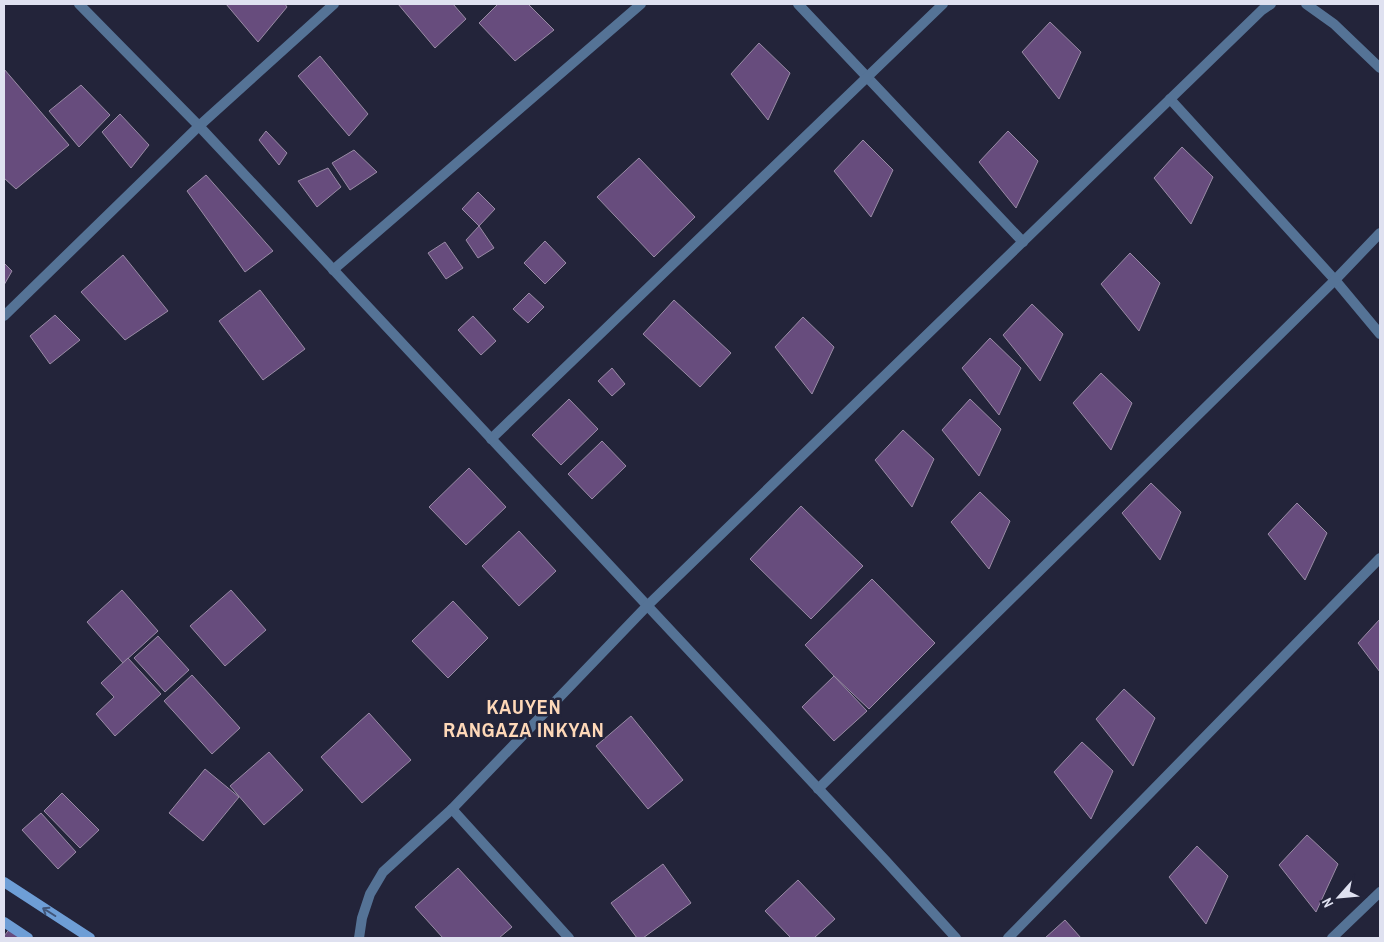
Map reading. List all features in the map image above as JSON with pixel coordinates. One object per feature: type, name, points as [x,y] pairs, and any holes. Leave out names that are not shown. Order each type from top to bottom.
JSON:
[{"type":"main road","points":[[4,882],[90,938]]},
{"type":"main road","points":[[4,922],[28,938]]},
{"type":"street","points":[[79,4],[199,126],[956,938]]},
{"type":"street","points":[[4,316],[199,126],[334,4]]},
{"type":"street","points":[[333,270],[641,4]]},
{"type":"street","points":[[798,4],[1023,242]]},
{"type":"street","points":[[491,439],[943,4]]},
{"type":"street","points":[[359,938],[362,918],[370,894],[383,872],[452,809],[647,606],[1262,10],[1271,4]]},
{"type":"street","points":[[1306,4],[1334,24],[1380,68]]},
{"type":"street","points":[[1170,99],[1335,280],[1380,334]]},
{"type":"street","points":[[818,789],[1335,280],[1380,233]]},
{"type":"street","points":[[1008,938],[1380,558]]},
{"type":"street","points":[[452,809],[569,938]]},
{"type":"street","points":[[1332,938],[1380,892]]},
{"type":"building","points":[[226,4],[285,4],[287,7],[258,42]]},
{"type":"building","points":[[398,4],[453,4],[466,19],[435,48]]},
{"type":"building","points":[[498,4],[528,4],[554,30],[515,61],[479,23]]},
{"type":"building","points":[[1050,22],[1081,52],[1059,99],[1022,52]]},
{"type":"building","points":[[759,43],[790,73],[768,120],[731,74]]},
{"type":"building","points":[[320,56],[368,114],[349,136],[298,76]]},
{"type":"building","points":[[4,69],[69,145],[16,189],[4,178]]},
{"type":"building","points":[[81,85],[110,115],[79,147],[49,111]]},
{"type":"building","points":[[120,114],[149,145],[131,168],[102,132]]},
{"type":"building","points":[[266,131],[287,153],[279,165],[259,140]]},
{"type":"building","points":[[1008,131],[1038,161],[1016,208],[979,162]]},
{"type":"building","points":[[863,140],[893,170],[871,217],[834,171]]},
{"type":"building","points":[[1182,147],[1213,177],[1191,224],[1154,178]]},
{"type":"building","points":[[354,150],[377,172],[350,190],[332,163]]},
{"type":"building","points":[[639,158],[695,217],[654,257],[597,197]]},
{"type":"building","points":[[328,168],[341,187],[317,207],[298,181]]},
{"type":"building","points":[[206,175],[273,251],[245,272],[187,191]]},
{"type":"building","points":[[478,192],[495,209],[479,226],[462,209]]},
{"type":"building","points":[[479,226],[494,248],[478,258],[466,240]]},
{"type":"building","points":[[545,241],[566,263],[545,284],[524,263]]},
{"type":"building","points":[[445,242],[463,268],[446,279],[428,253]]},
{"type":"building","points":[[1130,253],[1160,283],[1139,331],[1101,284]]},
{"type":"building","points":[[123,255],[168,311],[125,340],[81,292]]},
{"type":"building","points":[[4,263],[12,271],[4,285]]},
{"type":"building","points":[[260,290],[305,349],[263,380],[219,321]]},
{"type":"building","points":[[529,293],[544,307],[528,323],[513,309]]},
{"type":"building","points":[[674,300],[731,353],[700,387],[643,334]]},
{"type":"building","points":[[1032,304],[1063,334],[1040,381],[1003,335]]},
{"type":"building","points":[[55,315],[80,340],[50,364],[30,336]]},
{"type":"building","points":[[473,316],[496,341],[481,355],[458,330]]},
{"type":"building","points":[[803,317],[834,347],[812,394],[775,347]]},
{"type":"building","points":[[990,338],[1021,368],[999,415],[962,368]]},
{"type":"building","points":[[612,368],[625,384],[612,396],[598,381]]},
{"type":"building","points":[[1101,373],[1132,403],[1111,450],[1073,403]]},
{"type":"building","points":[[569,399],[598,429],[561,465],[532,435]]},
{"type":"building","points":[[970,399],[1001,429],[979,476],[942,430]]},
{"type":"building","points":[[903,430],[934,459],[912,507],[875,460]]},
{"type":"building","points":[[602,441],[626,466],[592,499],[568,474]]},
{"type":"building","points":[[469,468],[506,507],[466,545],[429,507]]},
{"type":"building","points":[[1151,483],[1181,512],[1160,560],[1122,513]]},
{"type":"building","points":[[980,492],[1010,521],[989,569],[951,522]]},
{"type":"building","points":[[1297,503],[1327,533],[1305,580],[1268,534]]},
{"type":"building","points":[[801,506],[863,566],[811,619],[750,559]]},
{"type":"building","points":[[519,531],[556,571],[519,606],[482,566]]},
{"type":"building","points":[[872,579],[935,643],[869,709],[805,645]]},
{"type":"building","points":[[122,590],[158,631],[123,663],[87,622]]},
{"type":"building","points":[[231,590],[266,630],[225,666],[190,626]]},
{"type":"building","points":[[453,601],[488,638],[448,678],[412,641]]},
{"type":"building","points":[[1380,619],[1380,672],[1358,643]]},
{"type":"building","points":[[158,636],[189,670],[165,692],[134,658]]},
{"type":"building","points":[[128,658],[161,694],[115,736],[96,714],[114,697],[101,683]]},
{"type":"building","points":[[192,675],[240,728],[212,754],[164,701]]},
{"type":"building","points":[[834,676],[867,711],[834,741],[802,707]]},
{"type":"building","points":[[1124,689],[1155,718],[1133,766],[1096,719]]},
{"type":"building","points":[[369,713],[411,760],[362,803],[321,757]]},
{"type":"building","points":[[631,716],[683,780],[648,809],[596,746]]},
{"type":"building","points":[[1082,742],[1113,771],[1091,819],[1054,772]]},
{"type":"building","points":[[269,752],[303,790],[264,825],[230,786]]},
{"type":"building","points":[[205,769],[239,797],[203,841],[169,813]]},
{"type":"building","points":[[62,793],[99,830],[80,848],[44,811]]},
{"type":"building","points":[[41,813],[76,852],[58,869],[22,830]]},
{"type":"building","points":[[1307,835],[1338,864],[1316,912],[1279,865]]},
{"type":"building","points":[[1197,846],[1228,876],[1206,924],[1169,877]]},
{"type":"building","points":[[663,864],[691,903],[643,938],[637,938],[611,903]]},
{"type":"building","points":[[458,868],[512,927],[499,938],[443,938],[415,907]]},
{"type":"building","points":[[798,880],[835,919],[814,938],[791,938],[765,911]]},
{"type":"building","points":[[1065,920],[1081,938],[1045,938]]},
{"type":"building","points":[[11,927],[25,938],[4,938]]},
{"type":"district","name":"KAUYEN RANGAZA INKYAN","points":[[524,718]]}]
